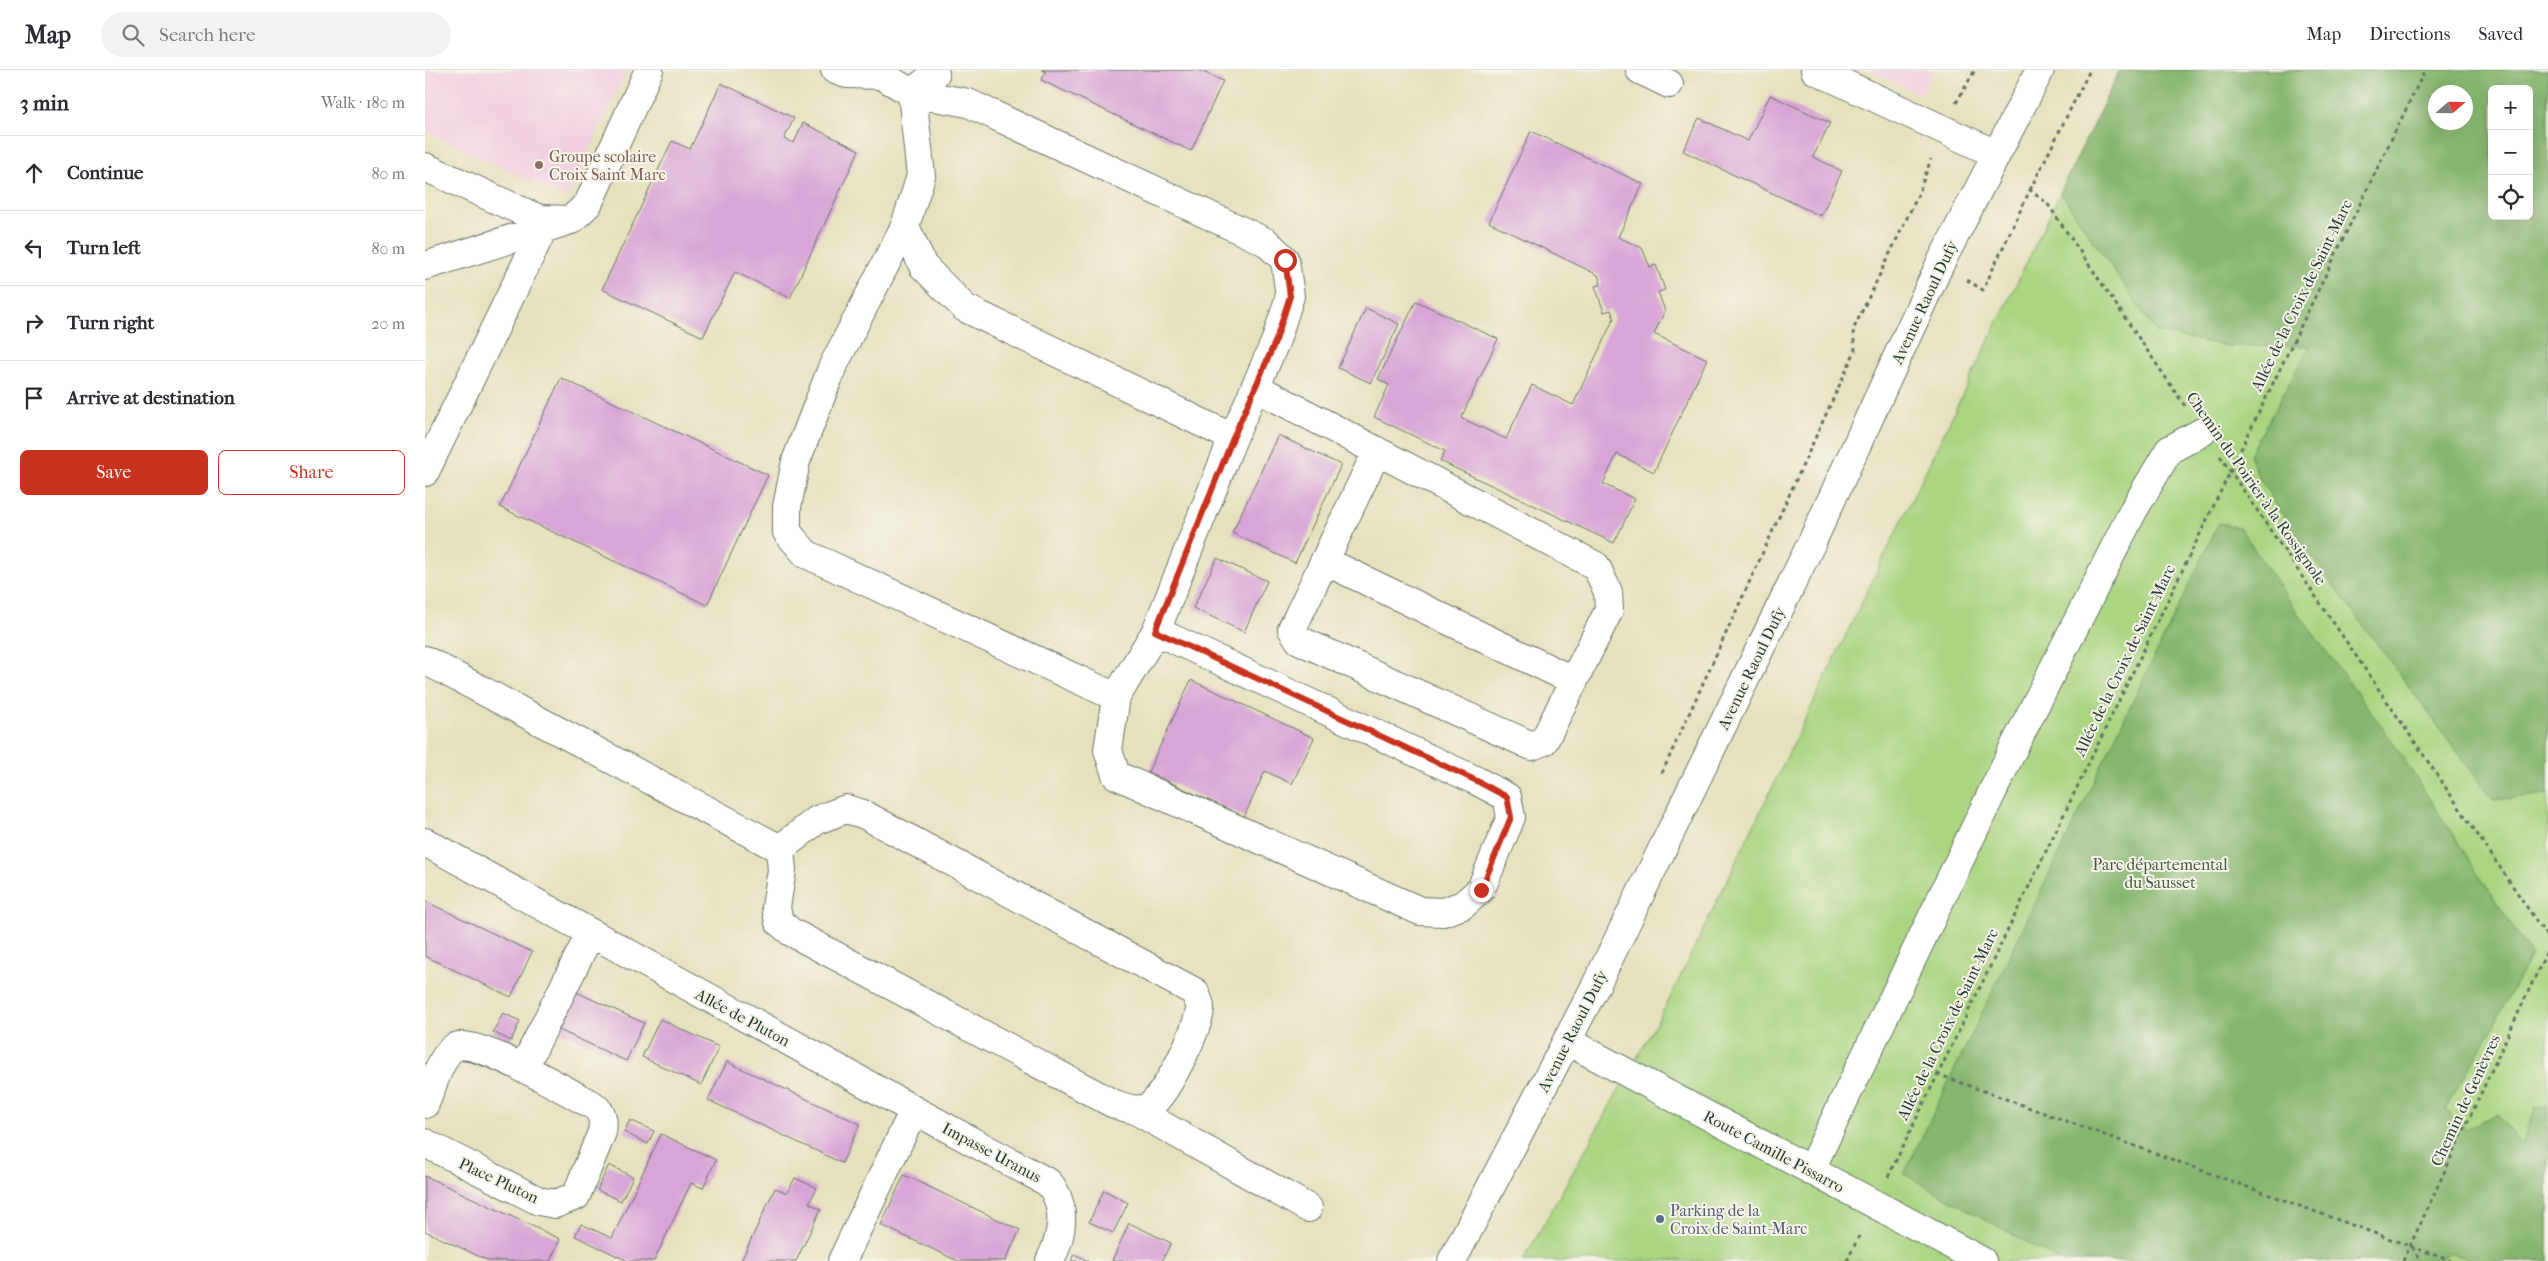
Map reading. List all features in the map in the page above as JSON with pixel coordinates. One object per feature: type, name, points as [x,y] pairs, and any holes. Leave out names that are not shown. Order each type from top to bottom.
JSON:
[{"type":"street","points":[[425,266],[571,220],[588,204],[649,70]]},
{"type":"street","points":[[835,70],[847,74],[880,73],[912,93],[969,103],[1265,242],[1285,260],[1290,296],[1276,340],[1233,438],[1155,631],[1116,697],[1107,750],[1116,775],[1419,911],[1443,912],[1463,905],[1481,890],[1511,817],[1507,797],[1477,781],[1155,631]]},
{"type":"street","points":[[912,93],[935,74],[935,70]]},
{"type":"street","points":[[1640,70],[1669,84]]},
{"type":"street","points":[[1815,70],[1996,154]]},
{"type":"street","name":"Avenue Raoul Dufy","points":[[1452,1261],[1567,1041],[1808,551],[1940,264],[2040,70]]},
{"type":"street","points":[[912,93],[921,176],[905,226],[832,368],[796,461],[787,507],[787,532],[806,554],[1116,697]]},
{"type":"street","points":[[425,167],[539,219],[571,220]]},
{"type":"street","points":[[905,226],[923,266],[965,308],[1233,438]]},
{"type":"street","points":[[425,472],[543,229]]},
{"type":"street","points":[[1255,387],[1377,451],[1596,566],[1607,592],[1609,610],[1544,740],[1532,746],[1299,640],[1292,629],[1377,451]]},
{"type":"street","points":[[1811,1171],[2013,749],[2133,511],[2169,450],[2202,432]]},
{"type":"street","points":[[1325,561],[1574,681]]},
{"type":"street","points":[[425,660],[780,849]]},
{"type":"street","points":[[780,849],[817,820],[833,812],[846,809],[863,814],[1195,992],[1200,1006],[1197,1025],[1183,1054],[1165,1088],[1150,1107],[1137,1111]]},
{"type":"street","name":"Allée de Pluton","points":[[425,842],[914,1110]]},
{"type":"street","points":[[780,849],[782,870],[776,907],[779,922],[791,932],[1112,1103],[1137,1111],[1308,1208]]},
{"type":"street","points":[[523,1069],[590,934]]},
{"type":"street","name":"Route Camille Pissarro","points":[[1567,1041],[1982,1261]]},
{"type":"street","name":"Place Pluton","points":[[425,1104],[446,1055],[454,1048],[465,1045],[476,1047],[523,1069],[600,1111],[603,1122],[602,1132],[575,1196],[555,1204],[539,1201],[425,1143]]},
{"type":"street","points":[[842,1261],[914,1110]]},
{"type":"street","name":"Impasse Uranus","points":[[914,1110],[1049,1182],[1057,1194],[1062,1211],[1059,1243],[1051,1261]]},
{"type":"path","points":[[1660,777],[1855,351],[1853,330],[1918,195],[1942,130],[1975,70]]},
{"type":"path","points":[[1940,264],[1983,290],[2088,70]]},
{"type":"path","name":"Allée de la Croix de Saint-Marc","points":[[1847,1261],[2425,70]]},
{"type":"path","name":"Chemin du Poirier à la Rossignole","points":[[2030,190],[2047,203],[2548,938]]},
{"type":"path","name":"Chemin de Genèvres","points":[[2403,1261],[2548,949]]},
{"type":"path","points":[[1937,1074],[2451,1261]]},
{"type":"path","points":[[2411,1246],[2421,1261]]},
{"type":"shaded area","name":"Groupe scolaire Croix Saint Marc","points":[[425,70],[627,70],[567,198],[425,131]]},
{"type":"shaded area","points":[[1869,70],[1933,70],[1921,95]]},
{"type":"green space","name":"Parc départemental du Sausset","points":[[2120,70],[2548,70],[2548,1261],[1523,1261],[1668,1002]]},
{"type":"green space","points":[[2120,70],[2548,70],[2548,794],[2493,800],[2291,528],[2258,476],[2250,454],[2310,346],[2227,346],[2156,332],[2060,192]]},
{"type":"green space","points":[[2219,523],[2240,528],[2300,616],[2390,738],[2531,955],[2485,1042],[2445,1109],[2466,1129],[2497,1114],[2522,1145],[2535,1108],[2548,1107],[2548,1261],[2475,1261],[2448,1252],[2440,1261],[2060,1261],[1904,1174]]},
{"type":"building","points":[[1042,70],[1199,70],[1223,81],[1191,151],[1041,80],[1046,72]]},
{"type":"building","points":[[721,83],[794,118],[784,139],[794,143],[803,123],[859,150],[790,298],[735,272],[703,337],[602,289],[672,141],[690,149]]},
{"type":"building","points":[[1770,95],[1830,123],[1813,157],[1842,171],[1821,216],[1683,151],[1699,118],[1748,141]]},
{"type":"building","points":[[1531,131],[1643,184],[1618,237],[1642,248],[1650,267],[1656,265],[1665,290],[1658,292],[1665,311],[1654,334],[1707,359],[1654,472],[1617,454],[1603,484],[1635,499],[1614,543],[1440,461],[1445,451],[1374,417],[1389,385],[1378,379],[1416,301],[1498,339],[1461,418],[1506,439],[1532,385],[1573,405],[1614,318],[1611,310],[1604,312],[1595,286],[1601,284],[1598,275],[1489,222]]},
{"type":"building","points":[[1366,308],[1399,324],[1371,383],[1338,368]]},
{"type":"building","points":[[561,378],[768,475],[707,605],[500,507]]},
{"type":"building","points":[[1278,435],[1341,465],[1295,563],[1232,533]]},
{"type":"building","points":[[1217,558],[1267,581],[1244,632],[1193,608]]},
{"type":"building","points":[[1191,680],[1314,738],[1292,784],[1265,771],[1244,817],[1148,772]]},
{"type":"building","points":[[425,901],[532,952],[511,997],[425,956]]},
{"type":"building","points":[[576,992],[644,1023],[626,1061],[559,1030]]},
{"type":"building","points":[[503,1013],[520,1021],[511,1041],[493,1032]]},
{"type":"building","points":[[660,1019],[719,1047],[701,1085],[642,1057]]},
{"type":"building","points":[[727,1062],[860,1124],[842,1163],[708,1100]]},
{"type":"building","points":[[630,1120],[654,1131],[648,1144],[624,1132]]},
{"type":"building","points":[[661,1134],[716,1160],[703,1188],[691,1183],[654,1261],[628,1261],[575,1236],[581,1224],[612,1238]]},
{"type":"building","points":[[609,1165],[633,1177],[621,1201],[597,1190]]},
{"type":"building","points":[[904,1175],[1020,1230],[1005,1261],[958,1261],[881,1225]]},
{"type":"building","points":[[425,1176],[560,1239],[550,1261],[489,1261],[425,1231]]},
{"type":"building","points":[[795,1178],[817,1188],[809,1203],[821,1209],[796,1261],[741,1261],[775,1188],[787,1193]]},
{"type":"building","points":[[1104,1190],[1128,1203],[1113,1233],[1089,1222]]},
{"type":"building","points":[[1129,1223],[1171,1243],[1162,1261],[1112,1261]]},
{"type":"building","points":[[1074,1254],[1088,1261],[1071,1261]]},
{"type":"place","name":"Groupe scolaire Croix Saint Marc","points":[[539,165]]},
{"type":"place","name":"Parking de la Croix de Saint-Marc","points":[[1660,1219]]},
{"type":"route","points":[[1285,260],[1290,296],[1276,340],[1233,438],[1155,631],[1477,781],[1507,797],[1511,817],[1481,890]]}]
